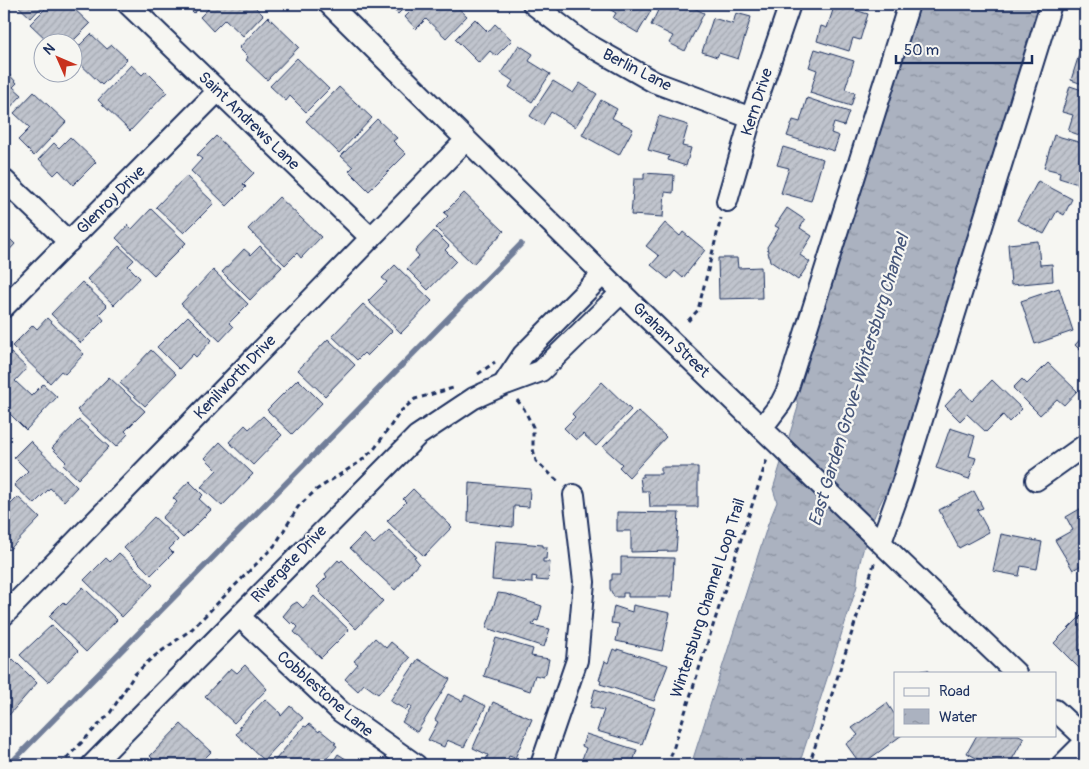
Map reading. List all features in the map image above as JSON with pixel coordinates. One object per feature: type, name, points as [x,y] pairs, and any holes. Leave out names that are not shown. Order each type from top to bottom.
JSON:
[{"type":"street","name":"Saint Andrews Lane","points":[[128,4],[217,92],[371,238]]},
{"type":"street","name":"Graham Street","points":[[329,4],[603,274],[1015,672]]},
{"type":"street","name":"Berlin Lane","points":[[533,4],[580,40],[654,82],[751,118]]},
{"type":"street","name":"Kern Drive","points":[[726,201],[751,118],[790,4]]},
{"type":"street","points":[[773,438],[781,403],[787,391],[909,4]]},
{"type":"street","points":[[881,542],[905,475],[1051,4]]},
{"type":"street","name":"Glenroy Drive","points":[[4,307],[217,92]]},
{"type":"street","name":"Kenilworth Drive","points":[[4,615],[466,140]]},
{"type":"street","points":[[4,180],[69,242]]},
{"type":"street","points":[[504,385],[523,355],[603,274]]},
{"type":"street","name":"Rivergate Drive","points":[[96,764],[417,436],[474,398],[541,372],[622,292]]},
{"type":"street","points":[[1036,480],[1085,445]]},
{"type":"street","points":[[541,765],[577,660],[584,582],[574,495]]},
{"type":"street","name":"Cobblestone Lane","points":[[239,616],[341,712],[416,765]]},
{"type":"street","points":[[1056,711],[1085,740],[1062,765]]},
{"type":"path","points":[[688,321],[698,310],[726,201]]},
{"type":"path","points":[[504,385],[524,409],[533,427],[533,449],[536,461],[574,495]]},
{"type":"path","name":"Wintersburg Channel Loop Trail","points":[[668,765],[773,438]]},
{"type":"path","points":[[809,765],[881,542]]},
{"type":"water","name":"East Garden Grove-Wintersburg Channel","points":[[920,4],[1046,4],[892,483],[880,504],[868,532],[860,561],[857,586],[799,765],[691,765],[768,524],[777,502],[773,489],[798,407],[796,396]]},
{"type":"building","points":[[16,4],[44,4],[31,18]]},
{"type":"building","points":[[50,4],[69,4],[90,24],[82,32],[38,32],[30,24]]},
{"type":"building","points":[[185,4],[204,4],[194,13]]},
{"type":"building","points":[[213,4],[252,4],[263,15],[243,36],[225,19],[213,31],[200,17]]},
{"type":"building","points":[[387,4],[408,4],[398,14]]},
{"type":"building","points":[[418,4],[454,4],[467,16],[446,38],[426,19],[416,29],[405,17]]},
{"type":"building","points":[[601,4],[655,4],[638,33],[613,18],[616,13]]},
{"type":"building","points":[[661,4],[686,4],[704,13],[685,51],[669,43],[673,36],[651,25]]},
{"type":"building","points":[[835,4],[868,14],[860,40],[853,38],[849,51],[817,41],[821,26],[827,28]]},
{"type":"building","points":[[736,13],[751,17],[738,59],[719,53],[717,57],[702,52],[713,18],[733,24]]},
{"type":"building","points":[[268,17],[299,47],[267,80],[246,60],[248,57],[239,48]]},
{"type":"building","points":[[475,19],[488,32],[495,24],[512,40],[496,56],[490,51],[479,63],[455,39]]},
{"type":"building","points":[[91,34],[107,49],[112,45],[127,59],[102,85],[82,66],[82,43]]},
{"type":"building","points":[[1085,39],[1085,85],[1071,80]]},
{"type":"building","points":[[519,45],[533,54],[529,61],[550,74],[532,102],[509,87],[513,81],[501,73]]},
{"type":"building","points":[[815,49],[854,61],[845,89],[855,93],[851,106],[810,93],[817,70],[809,67]]},
{"type":"building","points":[[297,58],[329,89],[306,112],[290,96],[286,101],[270,86]]},
{"type":"building","points":[[131,65],[142,75],[146,71],[167,92],[130,131],[98,100]]},
{"type":"building","points":[[4,69],[17,83],[13,87],[22,95],[4,114]]},
{"type":"building","points":[[553,81],[573,93],[580,83],[597,94],[575,127],[551,112],[543,125],[530,116]]},
{"type":"building","points":[[1070,86],[1085,91],[1085,137],[1068,131],[1073,115],[1062,112]]},
{"type":"building","points":[[339,87],[372,118],[339,153],[306,121]]},
{"type":"building","points":[[34,92],[66,122],[34,156],[18,140],[30,128],[14,113]]},
{"type":"building","points":[[807,98],[849,112],[844,126],[834,123],[831,133],[839,136],[834,151],[787,136],[793,120],[800,122]]},
{"type":"building","points":[[601,100],[617,109],[612,118],[633,129],[619,155],[582,135]]},
{"type":"building","points":[[659,116],[688,125],[682,146],[691,148],[686,166],[668,160],[669,156],[648,150]]},
{"type":"building","points":[[377,119],[397,138],[393,141],[406,154],[369,191],[349,171],[353,167],[341,156]]},
{"type":"building","points":[[1054,135],[1085,144],[1079,164],[1085,166],[1081,185],[1059,178],[1060,172],[1044,168]]},
{"type":"building","points":[[216,136],[254,173],[243,184],[246,187],[227,206],[191,171],[202,159],[197,155]]},
{"type":"building","points":[[70,137],[96,162],[73,185],[59,170],[54,175],[39,159],[54,143],[59,148]]},
{"type":"building","points":[[783,147],[823,159],[811,201],[781,193],[789,168],[777,165]]},
{"type":"building","points":[[644,173],[674,175],[673,193],[665,192],[663,217],[631,215],[634,179],[644,179]]},
{"type":"building","points":[[186,176],[214,203],[184,233],[156,207]]},
{"type":"building","points":[[1038,181],[1072,199],[1064,215],[1057,211],[1044,234],[1017,220]]},
{"type":"building","points":[[464,193],[504,231],[473,264],[436,228],[448,216],[444,213]]},
{"type":"building","points":[[279,197],[321,237],[301,258],[297,253],[285,265],[248,229]]},
{"type":"building","points":[[787,208],[805,220],[800,228],[812,236],[800,255],[810,262],[798,280],[770,261],[767,247],[779,228],[775,226]]},
{"type":"building","points":[[151,209],[186,243],[154,275],[116,238],[128,225],[132,229]]},
{"type":"building","points":[[665,223],[680,236],[683,232],[705,250],[683,278],[675,271],[668,279],[651,265],[659,256],[646,246]]},
{"type":"building","points":[[434,231],[449,246],[445,250],[456,261],[428,290],[407,269],[419,256],[415,251]]},
{"type":"building","points":[[4,233],[15,244],[4,256]]},
{"type":"building","points":[[1038,241],[1040,265],[1052,264],[1053,281],[1011,285],[1008,244]]},
{"type":"building","points":[[119,246],[134,260],[128,266],[140,278],[114,305],[87,279]]},
{"type":"building","points":[[260,246],[282,267],[250,300],[222,272],[244,249],[251,255]]},
{"type":"building","points":[[718,258],[737,258],[738,268],[761,267],[762,298],[719,299]]},
{"type":"building","points":[[395,265],[432,301],[401,333],[368,301],[387,282],[382,278]]},
{"type":"building","points":[[213,270],[248,304],[229,323],[233,327],[220,341],[181,304]]},
{"type":"building","points":[[82,282],[107,306],[99,314],[104,320],[81,343],[51,314]]},
{"type":"building","points":[[1059,288],[1073,331],[1035,344],[1021,301]]},
{"type":"building","points":[[363,304],[392,331],[367,356],[364,353],[357,360],[332,336]]},
{"type":"building","points":[[188,316],[212,340],[196,357],[193,354],[179,369],[157,347]]},
{"type":"building","points":[[47,318],[84,354],[65,374],[61,371],[50,383],[12,346],[33,325],[37,329]]},
{"type":"building","points":[[1085,334],[1085,355],[1075,345]]},
{"type":"building","points":[[328,339],[355,365],[325,396],[298,370]]},
{"type":"building","points":[[151,350],[176,374],[145,406],[120,383]]},
{"type":"building","points":[[11,353],[27,368],[15,381],[31,396],[43,384],[57,397],[26,430],[4,408],[4,361]]},
{"type":"building","points":[[1085,360],[1085,370],[1080,365]]},
{"type":"building","points":[[1048,363],[1077,391],[1064,405],[1057,399],[1040,415],[1013,388],[1022,379],[1027,384]]},
{"type":"building","points":[[109,377],[145,411],[125,431],[128,434],[116,447],[77,410]]},
{"type":"building","points":[[298,379],[322,403],[292,434],[267,410]]},
{"type":"building","points":[[992,380],[1022,409],[1009,422],[1003,415],[986,432],[967,414],[960,421],[945,406],[961,389],[972,401]]},
{"type":"building","points":[[602,382],[631,410],[596,446],[583,434],[576,440],[564,428],[575,417],[572,414]]},
{"type":"building","points":[[638,411],[666,437],[629,477],[619,467],[622,464],[603,447]]},
{"type":"building","points":[[263,416],[282,435],[253,465],[229,442],[245,425],[249,429]]},
{"type":"building","points":[[79,420],[109,447],[78,479],[63,465],[66,462],[52,448]]},
{"type":"building","points":[[950,428],[975,436],[969,456],[976,458],[969,479],[936,468]]},
{"type":"building","points":[[30,441],[77,487],[64,501],[50,488],[34,504],[14,485],[28,471],[14,457]]},
{"type":"building","points":[[220,442],[253,474],[222,506],[201,487],[217,470],[205,458]]},
{"type":"building","points":[[661,467],[698,467],[698,507],[650,507],[649,491],[642,491],[640,477],[643,477],[643,474],[661,474]]},
{"type":"building","points":[[189,481],[203,495],[199,499],[211,510],[183,538],[162,518],[177,502],[173,498]]},
{"type":"building","points":[[469,483],[530,488],[529,507],[514,506],[513,527],[468,522]]},
{"type":"building","points":[[413,489],[452,527],[424,556],[387,521],[406,502],[403,499]]},
{"type":"building","points":[[974,491],[983,508],[977,510],[989,532],[959,548],[939,510]]},
{"type":"building","points":[[18,497],[40,518],[9,550],[4,544],[4,501],[9,506]]},
{"type":"building","points":[[1085,506],[1085,567],[1083,564],[1073,570],[1055,540],[1073,530],[1066,517]]},
{"type":"building","points":[[617,512],[679,513],[676,551],[631,552],[631,531],[617,531]]},
{"type":"building","points":[[154,517],[178,540],[169,549],[173,553],[151,575],[124,548]]},
{"type":"building","points":[[389,530],[416,556],[414,557],[419,563],[395,590],[350,548],[364,534],[374,544]]},
{"type":"building","points":[[1001,534],[1042,542],[1037,569],[1021,566],[1019,576],[993,571]]},
{"type":"building","points":[[495,541],[543,545],[543,547],[547,547],[546,559],[543,559],[543,562],[550,562],[548,581],[536,580],[537,577],[532,576],[532,583],[492,580]]},
{"type":"building","points":[[119,553],[153,585],[122,617],[84,580],[106,558],[110,562]]},
{"type":"building","points":[[621,557],[674,558],[672,597],[628,597],[628,593],[623,593],[623,597],[614,597],[610,589],[610,580],[612,580],[612,574],[621,574]]},
{"type":"building","points":[[338,560],[340,562],[342,560],[383,601],[356,629],[319,592],[320,590],[317,587],[327,577],[325,574]]},
{"type":"building","points":[[83,587],[117,620],[86,652],[49,616],[63,602],[66,605]]},
{"type":"building","points":[[498,593],[542,606],[538,621],[535,620],[532,625],[550,629],[544,647],[486,628]]},
{"type":"building","points":[[314,596],[349,630],[321,658],[294,632],[298,627],[293,622],[291,624],[283,616],[292,605],[297,602],[303,608]]},
{"type":"building","points":[[633,605],[670,613],[662,651],[616,641],[619,624],[611,623],[614,606],[632,612]]},
{"type":"building","points":[[1085,612],[1085,663],[1080,669],[1054,643]]},
{"type":"building","points":[[52,625],[78,651],[48,682],[20,655]]},
{"type":"building","points":[[375,638],[386,648],[391,642],[410,658],[378,694],[364,684],[358,691],[345,679],[358,664],[354,661]]},
{"type":"building","points":[[496,638],[533,649],[531,656],[549,659],[546,673],[543,677],[535,675],[530,691],[484,676]]},
{"type":"building","points":[[613,649],[668,665],[654,701],[600,684],[601,681],[599,680],[605,661],[608,663]]},
{"type":"building","points":[[13,659],[37,683],[9,715],[4,710],[4,668]]},
{"type":"building","points":[[418,659],[450,679],[417,732],[402,722],[412,707],[409,705],[406,710],[390,701]]},
{"type":"building","points":[[245,665],[267,689],[234,723],[205,696],[231,668],[237,673]]},
{"type":"building","points":[[928,670],[929,672],[909,672]]},
{"type":"building","points":[[595,689],[655,708],[642,744],[597,731],[604,710],[590,707]]},
{"type":"building","points":[[448,694],[462,701],[465,695],[486,706],[464,747],[447,740],[444,747],[428,740],[438,722],[435,720]]},
{"type":"building","points":[[265,699],[281,716],[290,706],[303,718],[264,760],[236,734],[241,728],[239,727]]},
{"type":"building","points":[[493,702],[532,719],[515,758],[509,756],[505,765],[484,765],[488,755],[473,748]]},
{"type":"building","points":[[887,703],[894,714],[894,736],[901,736],[861,765],[846,744],[858,735],[852,728]]},
{"type":"building","points":[[181,724],[211,752],[198,765],[147,765],[154,760],[150,756]]},
{"type":"building","points":[[309,724],[319,732],[320,730],[337,746],[321,765],[271,765],[304,726],[306,727]]},
{"type":"building","points":[[586,734],[637,750],[632,765],[580,765],[586,748],[582,746]]},
{"type":"building","points":[[976,736],[1021,736],[1024,738],[1009,765],[1000,765],[990,760],[987,764],[967,753]]},
{"type":"building","points":[[338,754],[349,761],[347,764],[350,765],[331,765]]},
{"type":"building","points":[[216,758],[223,765],[206,765],[210,763]]},
{"type":"waterway","points":[[9,765],[521,244]]}]
